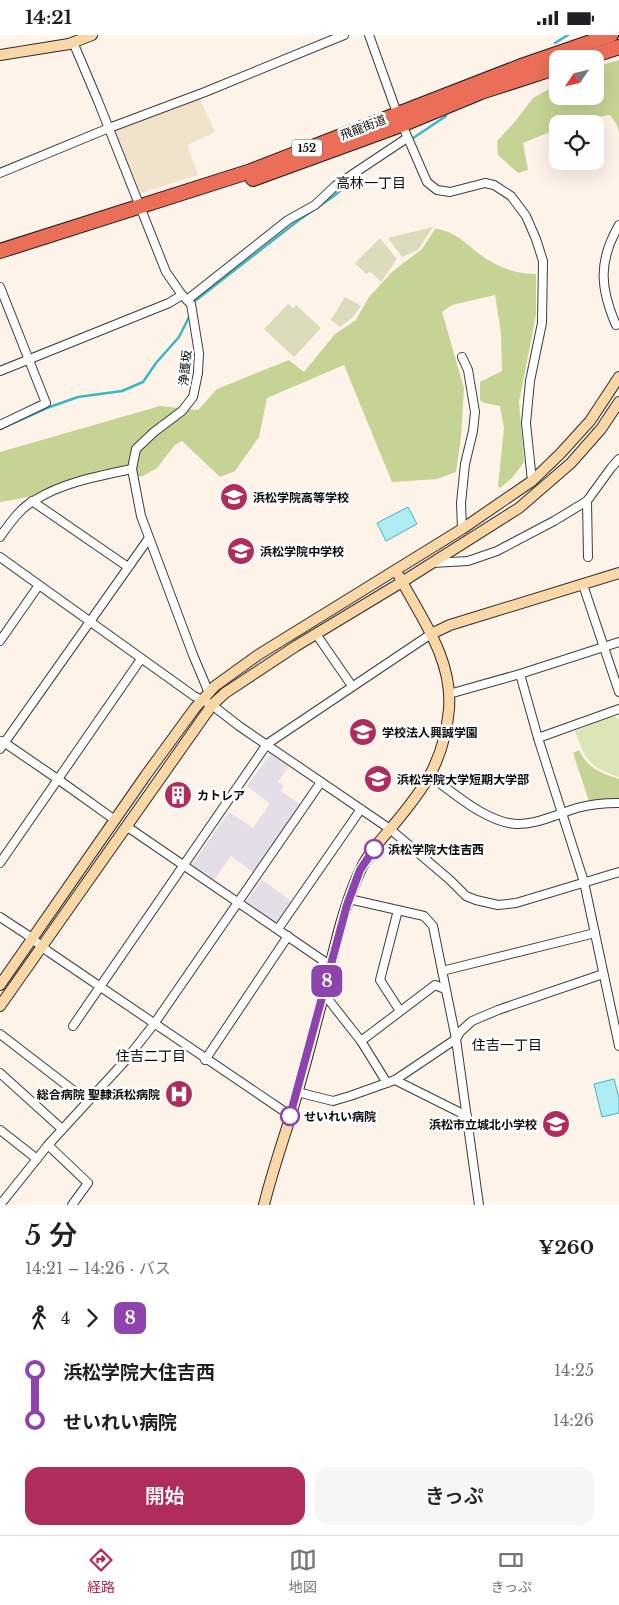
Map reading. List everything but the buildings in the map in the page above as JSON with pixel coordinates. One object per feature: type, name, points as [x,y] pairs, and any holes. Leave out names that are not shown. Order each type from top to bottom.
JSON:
[{"type":"highway","name":"飛龍街道","points":[[405,132],[524,65],[611,35]]},
{"type":"highway","points":[[604,52],[619,47]]},
{"type":"highway","name":"飛龍街道","points":[[0,251],[254,179],[405,132],[481,92],[549,70]]},
{"type":"highway","name":"飛龍街道","points":[[0,261],[142,211]]},
{"type":"street","points":[[0,55],[92,35]]},
{"type":"street","points":[[0,173],[109,127],[205,92],[344,35]]},
{"type":"street","points":[[369,35],[405,132],[427,182],[437,191],[450,192],[485,183],[494,185],[511,196],[526,216],[536,239],[543,261],[542,323],[530,381],[526,423],[532,481]]},
{"type":"street","points":[[70,40],[109,127],[166,272],[187,300]]},
{"type":"street","points":[[0,371],[169,303],[187,300],[288,219],[315,205],[335,186],[405,132]]},
{"type":"street","points":[[616,325],[608,305],[603,277],[607,252],[619,225]]},
{"type":"street","points":[[0,287],[46,403],[0,425]]},
{"type":"street","name":"浄護坂","points":[[132,469],[136,449],[154,432],[182,411],[192,397],[198,373],[199,353],[187,300]]},
{"type":"street","points":[[462,357],[468,370],[475,412],[473,431],[464,464],[462,529]]},
{"type":"street","points":[[0,985],[115,820],[205,696],[215,686],[258,655],[396,571],[532,481],[560,455],[590,421],[619,377]]},
{"type":"street","points":[[0,1006],[212,705],[225,693],[252,675],[402,583],[519,508],[571,463],[601,429],[619,402]]},
{"type":"street","points":[[432,563],[468,561],[497,551],[554,521],[587,501],[619,459]]},
{"type":"street","points":[[0,537],[14,517],[32,501],[68,484],[132,469],[141,515],[193,655],[205,696],[212,705],[390,829],[466,896],[498,905],[516,903],[619,872]]},
{"type":"street","points":[[32,501],[128,567]]},
{"type":"street","points":[[587,501],[588,557]]},
{"type":"street","points":[[115,820],[59,780],[1,744],[149,538]]},
{"type":"street","points":[[0,557],[142,659],[205,696]]},
{"type":"street","points":[[264,1205],[297,1092],[349,899],[360,870],[377,844],[416,798],[430,776],[444,741],[449,694],[442,657],[396,571]]},
{"type":"street","points":[[73,1026],[267,745],[431,634],[450,625],[619,573]]},
{"type":"street","points":[[0,641],[39,585]]},
{"type":"street","points":[[583,585],[619,692]]},
{"type":"street","points":[[316,634],[352,686]]},
{"type":"street","points":[[449,694],[520,674],[619,642]]},
{"type":"street","points":[[0,863],[142,659]]},
{"type":"street","points":[[520,674],[538,738],[584,882],[619,1047]]},
{"type":"street","points":[[538,738],[619,709]]},
{"type":"street","points":[[430,776],[486,814],[504,822],[518,824],[537,821],[598,803],[619,803]]},
{"type":"street","points":[[0,1205],[48,1145],[125,1061],[154,1024],[321,782]]},
{"type":"street","points":[[278,929],[361,809]]},
{"type":"street","points":[[126,826],[331,966]]},
{"type":"street","points":[[349,899],[424,916],[429,919],[433,926],[456,1039],[479,1205]]},
{"type":"street","points":[[398,910],[380,980],[400,1011]]},
{"type":"street","points":[[0,917],[205,1060],[290,1116]]},
{"type":"street","points":[[442,971],[595,933]]},
{"type":"street","points":[[205,1060],[288,936]]},
{"type":"street","points":[[297,1092],[333,1101],[391,1081],[456,1039],[460,1032],[472,1021],[498,1010],[603,974]]},
{"type":"street","points":[[360,1041],[435,985],[445,989]]},
{"type":"street","points":[[324,994],[391,1081],[467,1116]]},
{"type":"street","points":[[0,1034],[87,1101]]},
{"type":"street","points":[[0,1073],[62,1129]]},
{"type":"street","points":[[0,1130],[38,1159]]},
{"type":"street","points":[[48,1145],[88,1183],[72,1205]]},
{"type":"shaded area","points":[[200,99],[215,132],[187,145],[198,175],[141,193],[114,131]]},
{"type":"shaded area","points":[[271,753],[289,766],[278,782],[284,786],[281,791],[301,805],[253,872],[231,856],[214,880],[192,864],[229,812],[253,828],[270,804],[247,786]]},
{"type":"shaded area","points":[[262,880],[293,902],[277,925],[246,902]]},
{"type":"green space","points":[[619,60],[619,133],[617,125],[610,115],[549,115],[549,132],[523,143],[528,170],[518,173],[498,155],[497,141],[533,98],[549,89],[549,105],[604,105],[604,64]]},
{"type":"green space","points":[[433,227],[418,250],[402,257],[388,238]]},
{"type":"green space","points":[[435,229],[453,234],[484,258],[498,265],[520,273],[536,274],[536,315],[519,402],[524,462],[512,478],[500,488],[498,486],[504,428],[500,406],[484,403],[480,400],[480,382],[502,371],[501,333],[495,295],[452,305],[442,312],[464,388],[461,437],[456,472],[437,479],[392,482],[344,365],[267,398],[259,437],[235,471],[220,477],[182,441],[175,445],[157,468],[141,477],[125,467],[101,470],[40,494],[0,502],[0,452],[160,406],[198,410],[217,389],[289,360],[304,372],[335,334],[356,320],[369,297],[393,271],[422,249]]},
{"type":"green space","points":[[380,238],[397,259],[381,282],[371,272],[366,274],[355,263]]},
{"type":"green space","points":[[345,297],[361,306],[352,318],[340,327],[331,320]]},
{"type":"green space","points":[[288,304],[293,308],[296,305],[321,328],[294,357],[264,329]]},
{"type":"green space","points":[[612,716],[619,719],[619,777],[594,766],[582,749],[575,731]]},
{"type":"green space","points":[[579,750],[591,766],[619,779],[619,801],[589,801],[573,753]]},
{"type":"water","points":[[408,507],[417,524],[386,541],[377,523]]},
{"type":"water","points":[[614,1079],[619,1098],[619,1113],[602,1117],[594,1084]]},
{"type":"waterway","points":[[555,43],[568,35]]},
{"type":"waterway","points":[[388,155],[446,116]]},
{"type":"waterway","points":[[195,301],[299,220],[334,196],[364,171]]},
{"type":"waterway","points":[[0,429],[47,408],[78,397],[122,391],[143,382],[156,363],[179,337],[190,315]]},
{"type":"bus line","name":"8","points":[[290,1116],[347,905],[360,870],[374,849]]},
{"type":"place","name":"浜松学院高等学校","points":[[234,497]]},
{"type":"place","name":"浜松学院中学校","points":[[241,551]]},
{"type":"place","name":"学校法人興誠学園","points":[[363,732]]},
{"type":"place","name":"浜松学院大学短期大学部","points":[[378,779]]},
{"type":"place","name":"カトレア","points":[[178,795]]},
{"type":"place","name":"浜松学院大住吉西","points":[[374,849]]},
{"type":"place","name":"総合病院 聖隷浜松病院","points":[[179,1094]]},
{"type":"place","name":"せいれい病院","points":[[290,1116]]},
{"type":"place","name":"浜松市立城北小学校","points":[[556,1124]]},
{"type":"district","name":"高林一丁目","points":[[371,183]]},
{"type":"district","name":"住吉一丁目","points":[[507,1045]]},
{"type":"district","name":"住吉二丁目","points":[[151,1056]]}]
